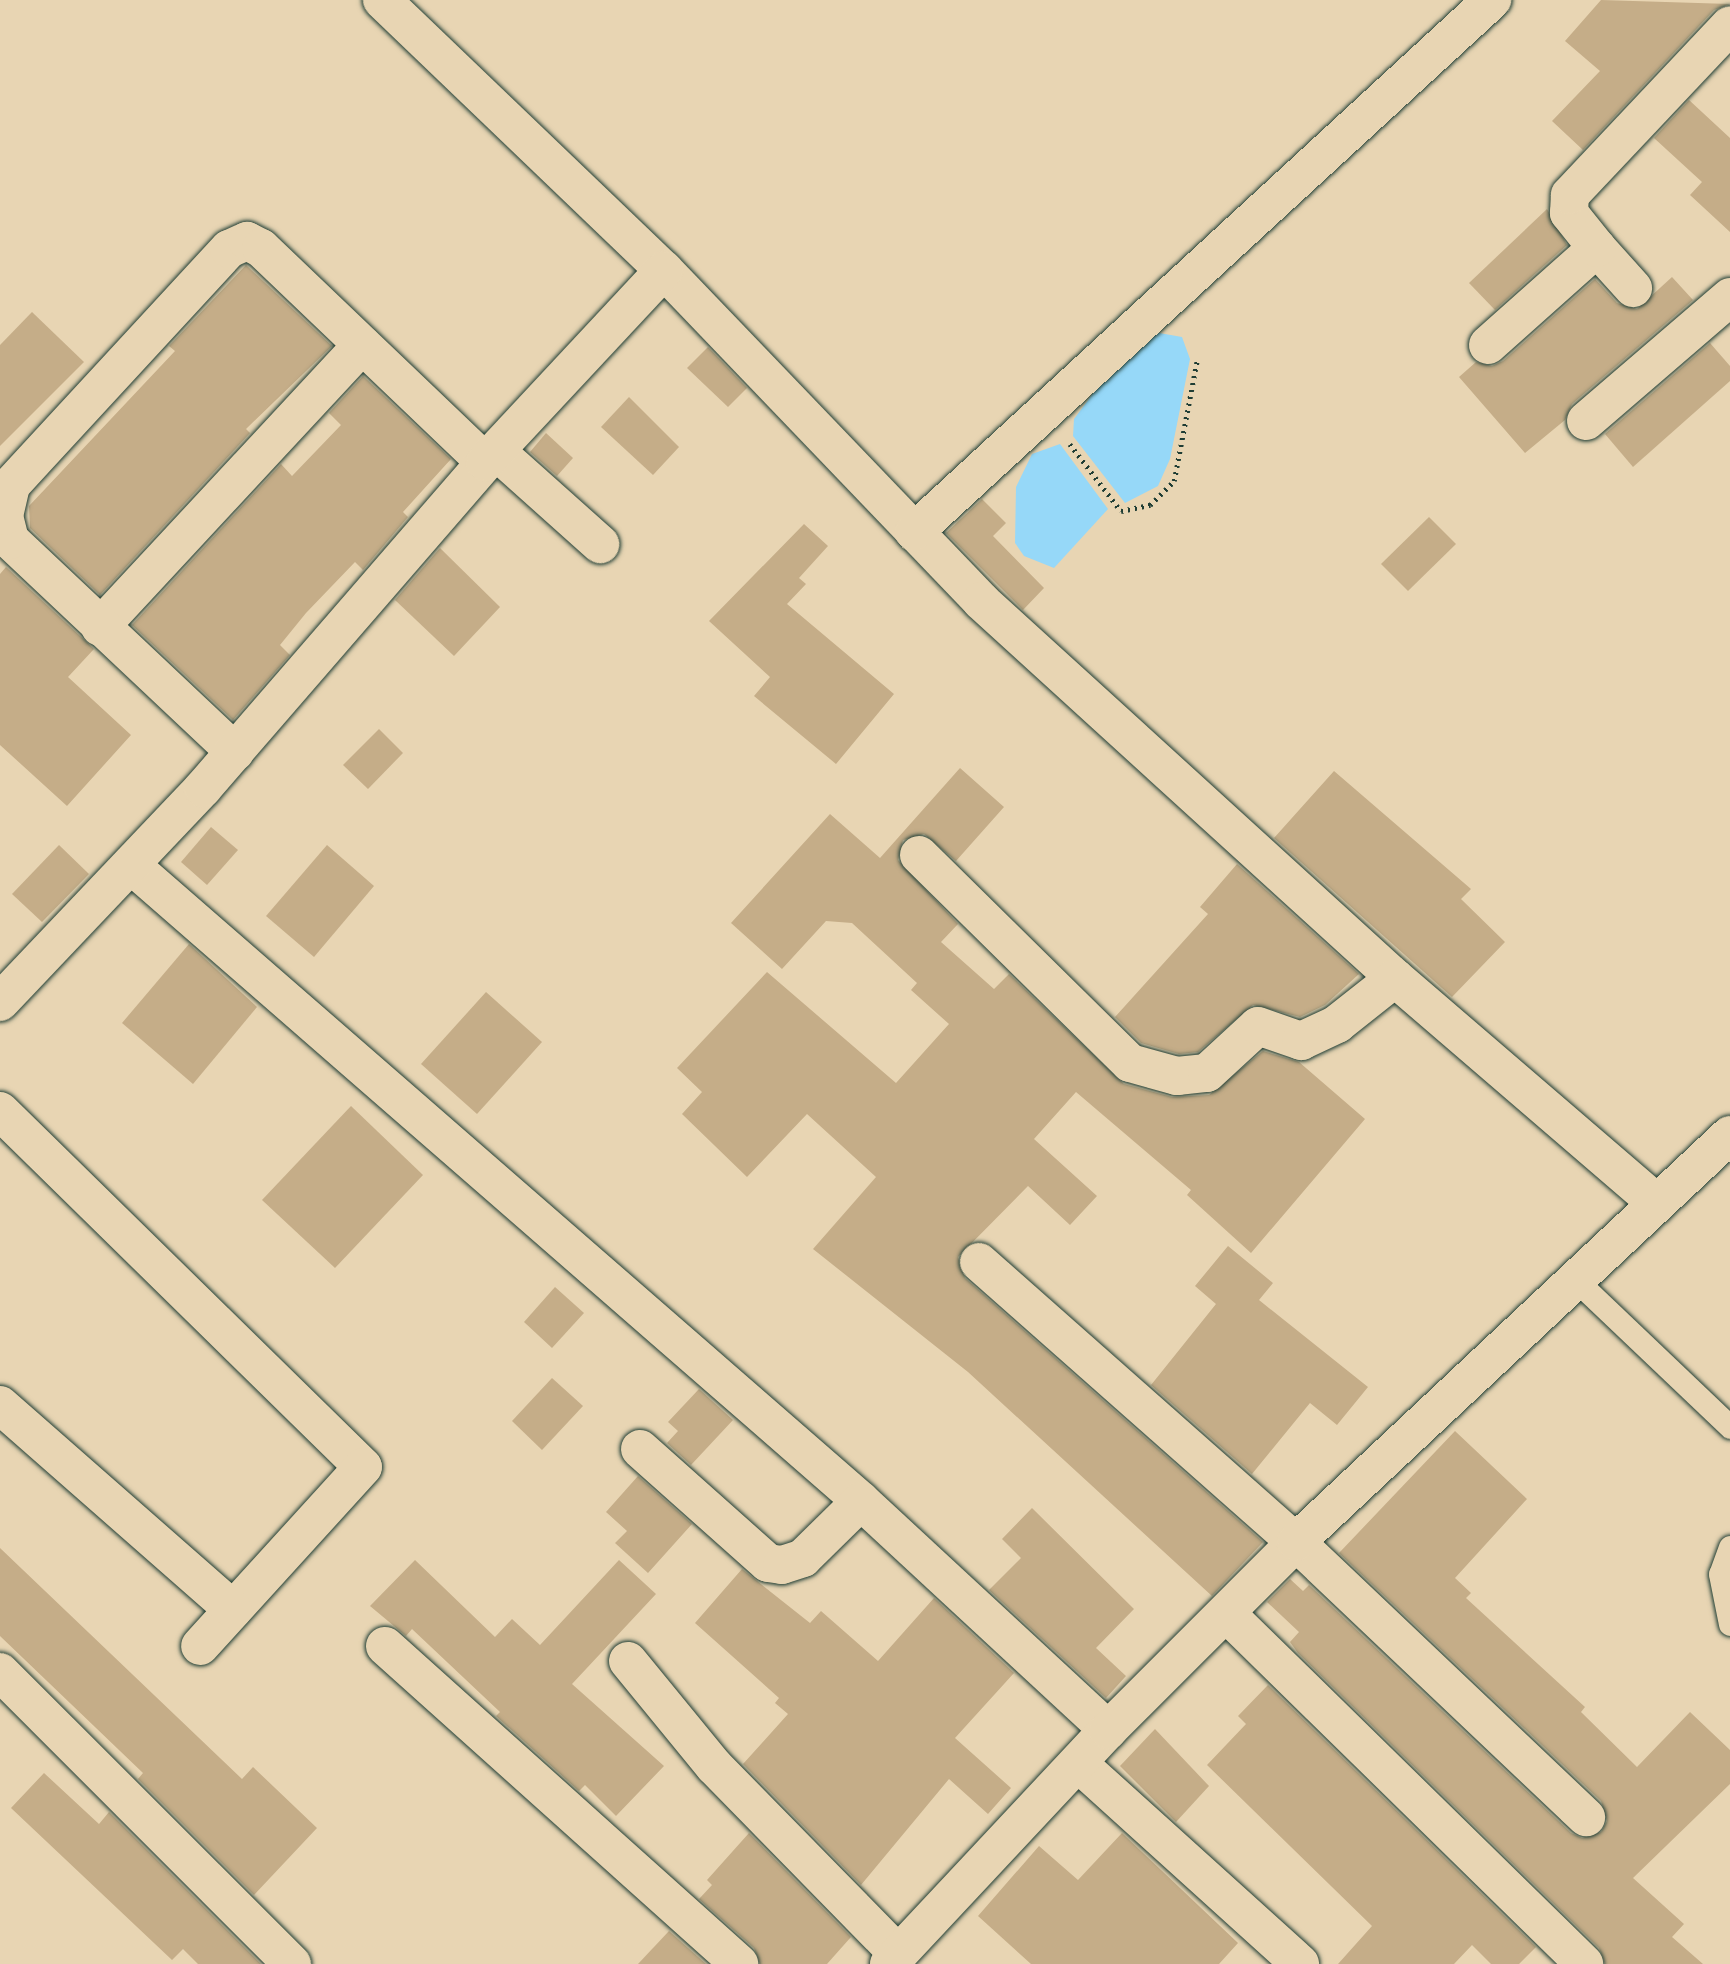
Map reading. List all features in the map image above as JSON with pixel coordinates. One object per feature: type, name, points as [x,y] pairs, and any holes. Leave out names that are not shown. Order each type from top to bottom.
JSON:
[{"type":"street","points":[[382,0],[664,270],[981,601],[1395,978],[1654,1201]]},
{"type":"street","points":[[914,532],[1492,0]]},
{"type":"street","points":[[1633,288],[1569,213],[1570,195],[1730,25]]},
{"type":"street","points":[[235,752],[10,540],[4,516],[11,485],[229,248],[247,241],[261,248],[362,345],[491,456],[600,544]]},
{"type":"street","points":[[1488,345],[1597,248]]},
{"type":"street","points":[[0,1002],[235,752],[491,456],[664,270]]},
{"type":"street","points":[[1586,421],[1730,297]]},
{"type":"street","points":[[100,627],[362,345]]},
{"type":"street","points":[[919,855],[1130,1063],[1177,1076],[1207,1073],[1258,1026],[1301,1041],[1337,1024],[1395,978]]},
{"type":"street","points":[[131,865],[861,1501],[1108,1730]]},
{"type":"street","points":[[0,1111],[363,1467],[200,1646]]},
{"type":"street","points":[[628,1661],[715,1766],[893,1959],[1079,1764],[1108,1730],[1227,1614],[1296,1542],[1578,1282],[1654,1201],[1730,1135]]},
{"type":"street","points":[[979,1262],[1296,1542],[1586,1817]]},
{"type":"street","points":[[0,1405],[233,1610]]},
{"type":"street","points":[[640,1449],[768,1563],[782,1565],[803,1558],[861,1501]]},
{"type":"street","points":[[1227,1614],[1584,1964]]},
{"type":"street","points":[[385,1646],[739,1964]]},
{"type":"street","points":[[0,1672],[292,1964]]},
{"type":"street","points":[[1079,1764],[1300,1964]]},
{"type":"lane","points":[[1578,1282],[1730,1427]]},
{"type":"lane","points":[[1730,1547],[1720,1574],[1730,1625]]},
{"type":"path","points":[[1046,409],[1111,503],[1121,511],[1136,510],[1163,496],[1174,481],[1197,359]]},
{"type":"water","points":[[1148,331],[1182,337],[1190,359],[1170,459],[1158,486],[1125,503],[1073,436],[1074,419],[1117,361]]},
{"type":"water","points":[[1060,444],[1108,509],[1054,568],[1024,556],[1015,543],[1016,487],[1032,454]]},
{"type":"building","points":[[1601,0],[1730,4],[1714,10],[1583,150],[1552,121],[1600,71],[1565,41]]},
{"type":"building","points":[[1689,100],[1730,138],[1730,232],[1690,195],[1702,182],[1654,138]]},
{"type":"building","points":[[1547,209],[1567,245],[1495,310],[1469,283]]},
{"type":"building","points":[[246,265],[332,346],[246,429],[250,433],[100,595],[30,528],[29,506],[175,351],[169,346]]},
{"type":"building","points":[[1672,277],[1693,300],[1572,404],[1565,420],[1525,453],[1459,377],[1476,362],[1492,366],[1503,361],[1595,279],[1617,303],[1637,309]]},
{"type":"building","points":[[32,312],[84,362],[0,446],[0,345]]},
{"type":"building","points":[[1710,343],[1730,366],[1730,381],[1633,467],[1605,434]]},
{"type":"building","points":[[708,347],[747,388],[728,407],[687,368]]},
{"type":"building","points":[[363,376],[451,459],[403,512],[408,517],[363,570],[355,562],[306,613],[280,645],[290,655],[233,720],[132,625],[281,464],[292,476],[341,425],[329,413]]},
{"type":"building","points":[[629,397],[679,447],[653,475],[601,427]]},
{"type":"building","points":[[546,433],[573,458],[557,476],[530,452]]},
{"type":"building","points":[[982,499],[1006,523],[993,536],[1044,588],[1023,610],[946,533]]},
{"type":"building","points":[[1429,517],[1456,544],[1408,591],[1381,564]]},
{"type":"building","points":[[804,524],[828,546],[799,578],[806,584],[787,604],[894,694],[836,764],[754,696],[770,677],[709,621]]},
{"type":"building","points":[[440,548],[500,607],[454,656],[395,600]]},
{"type":"building","points":[[6,567],[94,649],[68,677],[131,735],[67,806],[0,745],[0,574]]},
{"type":"building","points":[[379,729],[403,753],[368,789],[343,765]]},
{"type":"building","points":[[960,768],[1004,807],[956,861],[924,834],[903,840],[898,860],[958,924],[941,942],[994,989],[1009,974],[1124,1084],[1172,1097],[1209,1095],[1263,1051],[1299,1062],[1365,1119],[1251,1253],[1187,1195],[1191,1190],[1076,1092],[1034,1139],[1097,1196],[1070,1225],[1028,1186],[958,1257],[965,1278],[1263,1542],[1212,1596],[968,1372],[813,1249],[876,1177],[807,1114],[747,1177],[682,1114],[702,1092],[677,1068],[767,972],[896,1083],[949,1024],[911,990],[917,983],[852,923],[826,921],[782,969],[731,923],[830,814],[880,858]]},
{"type":"building","points":[[1334,771],[1471,889],[1461,899],[1505,942],[1452,997],[1274,838]]},
{"type":"building","points":[[211,827],[238,850],[207,885],[181,862]]},
{"type":"building","points":[[59,845],[89,874],[42,922],[12,894]]},
{"type":"building","points":[[327,845],[374,886],[314,957],[266,916]]},
{"type":"building","points":[[1237,864],[1359,974],[1325,1005],[1300,1017],[1253,1005],[1198,1052],[1179,1054],[1141,1043],[1115,1017],[1208,914],[1200,907]]},
{"type":"building","points":[[189,944],[257,1007],[193,1084],[122,1023]]},
{"type":"building","points":[[486,992],[542,1042],[477,1114],[421,1064]]},
{"type":"building","points":[[351,1106],[423,1175],[335,1268],[262,1200]]},
{"type":"building","points":[[1228,1246],[1273,1283],[1259,1300],[1368,1387],[1337,1425],[1310,1403],[1252,1474],[1151,1385],[1216,1304],[1195,1286]]},
{"type":"building","points":[[555,1287],[584,1313],[552,1348],[524,1322]]},
{"type":"building","points":[[552,1378],[583,1406],[542,1450],[512,1421]]},
{"type":"building","points":[[699,1389],[733,1420],[691,1465],[667,1443],[678,1431],[668,1422]]},
{"type":"building","points":[[1455,1431],[1527,1499],[1455,1578],[1471,1593],[1466,1598],[1585,1707],[1581,1712],[1637,1767],[1690,1712],[1730,1750],[1730,1784],[1633,1878],[1684,1924],[1672,1937],[1703,1964],[1605,1964],[1599,1948],[1298,1653],[1290,1642],[1299,1632],[1267,1602],[1290,1579],[1303,1591],[1309,1585],[1571,1833],[1582,1838],[1601,1832],[1607,1821],[1601,1801],[1339,1553]]},
{"type":"building","points":[[638,1476],[692,1524],[648,1573],[615,1543],[627,1531],[606,1512]]},
{"type":"building","points":[[1032,1508],[1134,1609],[1096,1648],[1126,1676],[1106,1698],[989,1590],[1021,1558],[1002,1539]]},
{"type":"building","points":[[0,1548],[242,1779],[253,1767],[317,1828],[254,1895],[138,1779],[143,1773],[0,1636]]},
{"type":"building","points":[[415,1560],[495,1637],[512,1619],[540,1645],[619,1560],[656,1594],[572,1684],[664,1766],[616,1816],[585,1785],[579,1791],[496,1716],[500,1712],[412,1629],[406,1636],[370,1606]]},
{"type":"building","points":[[742,1569],[810,1623],[821,1611],[878,1661],[934,1598],[1014,1673],[955,1738],[1011,1788],[988,1814],[949,1779],[861,1885],[743,1764],[788,1714],[775,1703],[779,1698],[695,1623]]},
{"type":"building","points":[[1268,1685],[1536,1947],[1519,1964],[1491,1964],[1472,1945],[1454,1964],[1338,1964],[1372,1926],[1207,1765],[1246,1724],[1238,1716]]},
{"type":"building","points":[[1155,1729],[1209,1786],[1176,1822],[1120,1766]]},
{"type":"building","points":[[44,1773],[99,1824],[109,1812],[261,1964],[198,1964],[183,1949],[172,1960],[11,1808]]},
{"type":"building","points":[[749,1833],[851,1937],[827,1964],[760,1964],[754,1948],[699,1899],[712,1885],[707,1880]]},
{"type":"building","points":[[1122,1833],[1238,1943],[1219,1964],[1031,1964],[978,1916],[1039,1846],[1078,1880]]},
{"type":"building","points":[[669,1931],[706,1964],[638,1964]]}]
